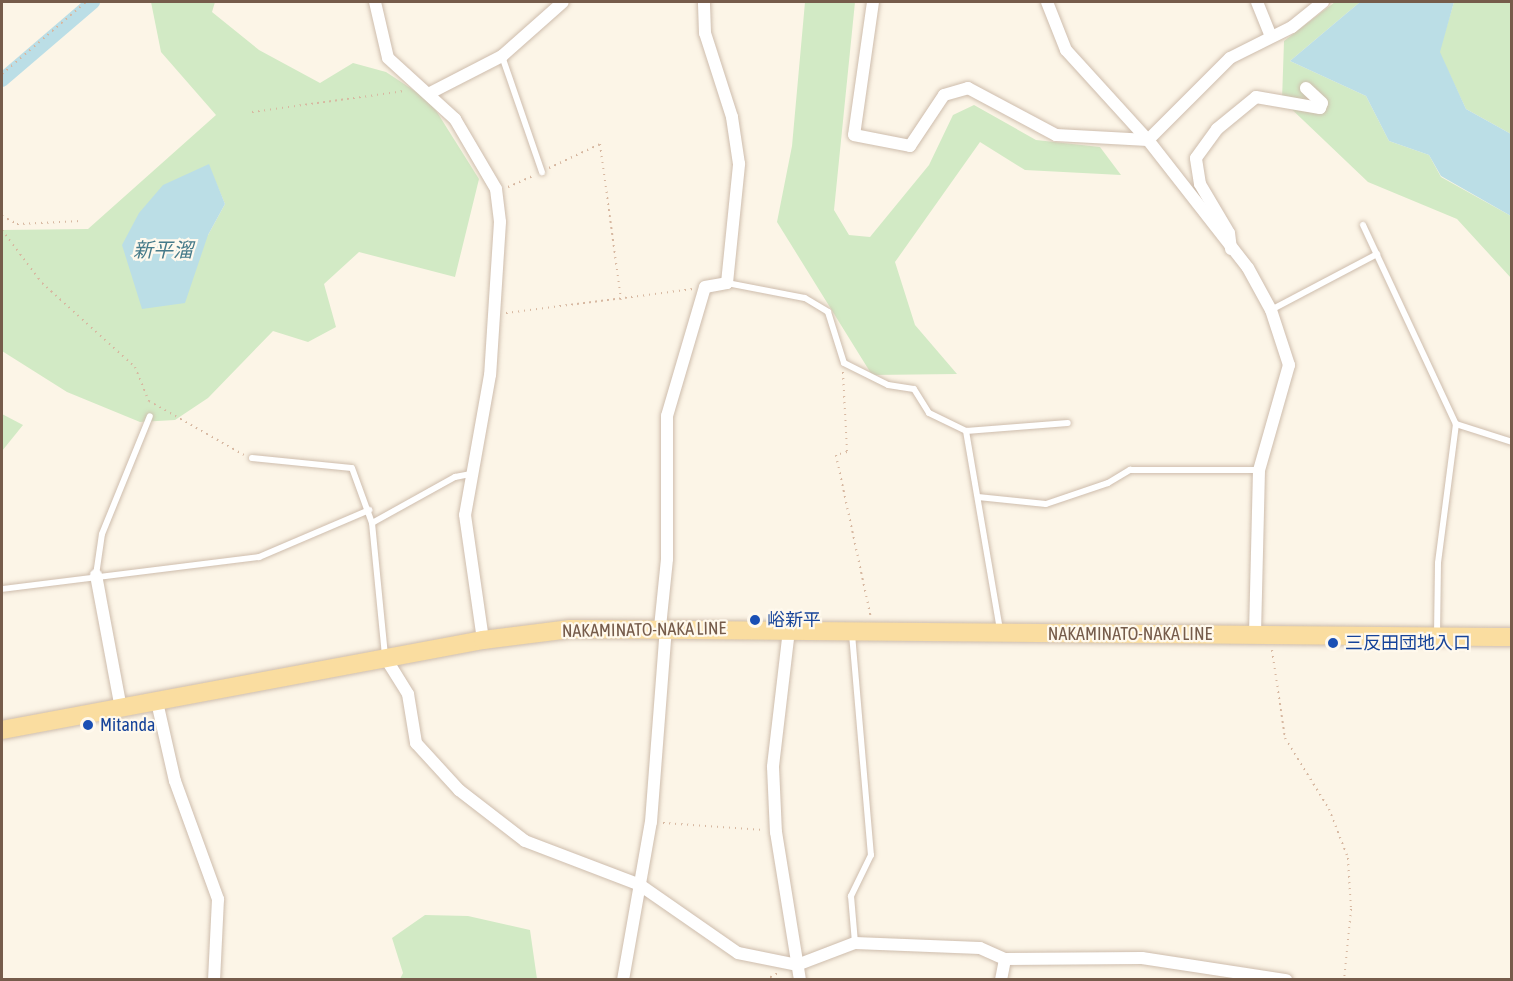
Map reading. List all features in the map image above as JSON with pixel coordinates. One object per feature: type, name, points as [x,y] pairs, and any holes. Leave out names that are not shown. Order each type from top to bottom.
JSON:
[{"type":"main road","name":"NAKAMINATO-NAKA LINE","points":[[2,730],[483,640],[663,627],[852,633],[1512,636]]},
{"type":"street","points":[[375,2],[388,58],[432,92],[455,118],[497,193],[494,314],[485,415],[470,474],[465,515],[483,640]]},
{"type":"street","points":[[432,92],[502,56],[563,2]]},
{"type":"street","points":[[623,980],[651,822],[667,559],[667,416],[705,287],[727,283],[739,146],[708,48],[704,2]]},
{"type":"street","points":[[873,2],[854,135],[910,146],[944,95],[968,88],[1056,135],[1148,140],[1230,58],[1271,36],[1323,2]]},
{"type":"street","points":[[1047,2],[1066,50],[1148,140],[1248,268],[1271,310],[1288,365],[1259,470],[1262,635]]},
{"type":"street","points":[[1257,2],[1271,36]]},
{"type":"street","points":[[1231,249],[1229,233],[1200,184],[1196,158],[1217,129],[1256,97],[1320,108],[1322,103],[1306,88]]},
{"type":"street","points":[[96,574],[121,708]]},
{"type":"street","points":[[789,630],[773,767],[776,832],[800,980]]},
{"type":"street","points":[[385,657],[408,694],[416,743],[459,790],[525,841],[640,885],[738,953],[797,964],[855,943],[980,948],[1005,960],[1142,958],[1286,980]]},
{"type":"street","points":[[157,702],[175,781],[218,899],[214,980]]},
{"type":"street","points":[[1001,980],[1005,960]]},
{"type":"lane","points":[[502,56],[542,172]]},
{"type":"lane","points":[[1363,225],[1456,424],[1438,563],[1437,636]]},
{"type":"lane","points":[[1271,310],[1377,254]]},
{"type":"lane","points":[[727,283],[805,298],[828,312],[842,358],[888,385],[914,389],[929,413],[966,431],[1068,423]]},
{"type":"lane","points":[[96,574],[102,534],[150,417]]},
{"type":"lane","points":[[1456,424],[1512,442]]},
{"type":"lane","points":[[966,431],[1000,633]]},
{"type":"lane","points":[[252,458],[352,468],[372,523],[385,657]]},
{"type":"lane","points":[[978,497],[1046,504],[1130,470],[1259,470]]},
{"type":"lane","points":[[372,523],[455,477],[470,474]]},
{"type":"lane","points":[[2,589],[96,574],[259,557],[369,510]]},
{"type":"lane","points":[[852,633],[872,855],[851,896],[855,943]]},
{"type":"path","points":[[2,74],[86,2]]},
{"type":"path","points":[[252,112],[411,90]]},
{"type":"path","points":[[497,193],[600,144],[621,300]]},
{"type":"path","points":[[2,216],[17,224],[81,221]]},
{"type":"path","points":[[2,230],[42,284],[135,367],[142,391],[163,413],[252,458]]},
{"type":"path","points":[[494,314],[621,300],[705,287]]},
{"type":"path","points":[[842,358],[847,452],[836,454],[874,633]]},
{"type":"path","points":[[1262,635],[1285,738],[1329,809],[1348,858],[1351,909],[1344,980]]},
{"type":"path","points":[[651,822],[730,824],[776,832]]},
{"type":"green space","points":[[151,2],[215,2],[212,12],[259,50],[320,83],[353,63],[386,72],[430,101],[479,179],[455,277],[359,252],[324,284],[336,327],[308,342],[273,331],[208,398],[175,420],[140,422],[67,392],[2,351],[2,230],[88,229],[216,115],[161,52]],"holes":[[[208,164],[225,204],[208,235]]]},
{"type":"green space","points":[[805,2],[855,2],[834,210],[849,235],[870,237],[929,165],[953,115],[974,105],[1036,140],[1100,147],[1121,175],[1025,170],[980,142],[895,262],[915,325],[957,374],[872,375],[777,222],[792,146]]},
{"type":"green space","points":[[1335,2],[1360,2],[1290,61],[1366,96],[1389,141],[1429,155],[1441,177],[1511,216],[1511,278],[1457,219],[1368,182],[1282,100],[1284,41]]},
{"type":"green space","points":[[1454,2],[1511,2],[1511,134],[1466,109],[1439,52]]},
{"type":"green space","points":[[2,414],[23,425],[2,451]]},
{"type":"green space","points":[[425,915],[468,916],[530,930],[537,979],[400,979],[403,973],[392,938]]},
{"type":"water","points":[[1360,2],[1454,2],[1440,52],[1466,109],[1511,134],[1511,216],[1441,176],[1429,155],[1389,141],[1366,96],[1290,61]]},
{"type":"water","name":"新平溜","points":[[209,164],[225,204],[208,235],[185,303],[142,309],[122,245],[139,213],[163,185]]},
{"type":"waterway","points":[[2,80],[93,2]]},
{"type":"place","name":"峪新平","points":[[755,620]]},
{"type":"place","name":"三反田団地入口","points":[[1333,643]]},
{"type":"place","name":"Mitanda","points":[[88,725]]}]
